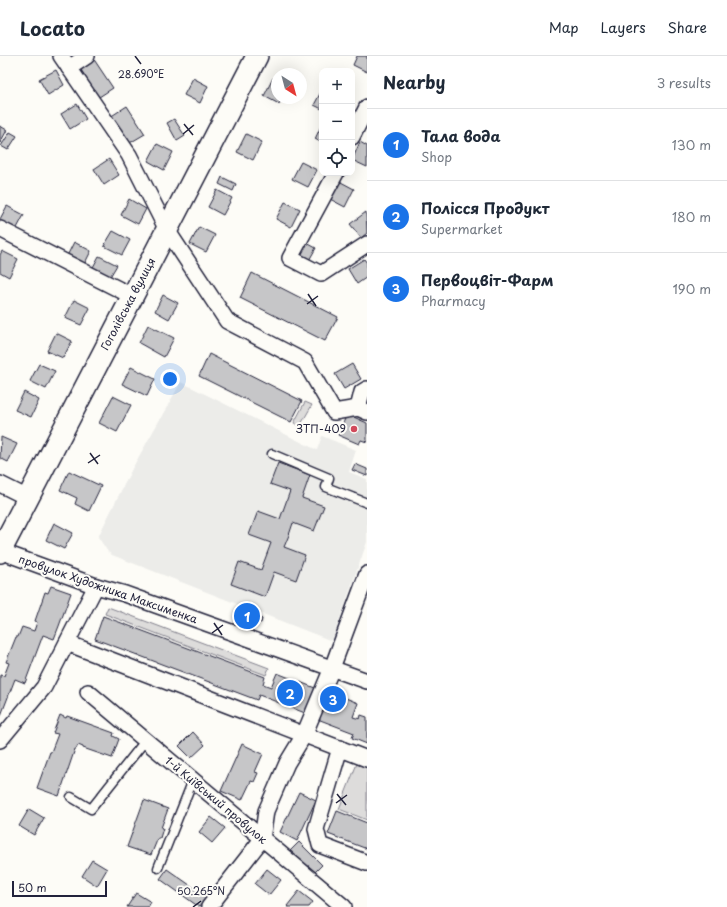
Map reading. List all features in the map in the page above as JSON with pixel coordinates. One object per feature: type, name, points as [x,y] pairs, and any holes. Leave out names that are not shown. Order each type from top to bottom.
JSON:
[{"type":"street","points":[[87,56],[65,62],[129,155],[166,230],[227,321],[305,362],[334,412],[363,410],[362,392],[367,389]]},
{"type":"street","name":"Гоголівська вулиця","points":[[0,552],[257,56]]},
{"type":"street","points":[[355,130],[367,107]]},
{"type":"street","points":[[334,176],[290,258],[321,274],[367,244]]},
{"type":"street","points":[[0,229],[132,296]]},
{"type":"street","points":[[0,484],[28,498]]},
{"type":"street","name":"провулок Художника Максименка","points":[[0,552],[96,586],[125,594],[367,681]]},
{"type":"street","points":[[209,907],[262,839],[266,811],[287,763],[304,735],[332,668],[367,574]]},
{"type":"street","points":[[0,740],[44,687],[96,586]]},
{"type":"street","points":[[67,642],[367,759]]},
{"type":"street","name":"1-й Київський провулок","points":[[88,692],[344,907]]},
{"type":"street","points":[[340,748],[316,829],[320,845],[367,863]]},
{"type":"lane","points":[[272,454],[329,478],[326,487],[367,503]]},
{"type":"lane","points":[[71,797],[91,810],[145,741]]},
{"type":"lane","points":[[158,868],[193,780]]},
{"type":"shaded area","points":[[181,382],[317,450],[322,436],[356,450],[349,472],[367,479],[367,542],[332,641],[112,555],[108,552],[98,537],[133,467]]},
{"type":"shaded area","points":[[305,402],[312,405],[300,426],[294,423]]},
{"type":"shaded area","points":[[108,607],[269,668],[266,675],[105,614]]},
{"type":"shaded area","points":[[358,761],[367,765],[367,820],[339,809]]},
{"type":"building","points":[[357,56],[367,56],[367,72],[353,65]]},
{"type":"building","points":[[93,58],[113,88],[96,99],[77,68]]},
{"type":"building","points":[[56,70],[64,85],[48,95],[39,79]]},
{"type":"building","points":[[193,78],[208,86],[200,103],[184,95]]},
{"type":"building","points":[[271,82],[271,100],[264,96]]},
{"type":"building","points":[[319,96],[319,108],[314,105]]},
{"type":"building","points":[[77,104],[86,119],[70,129],[61,114]]},
{"type":"building","points":[[127,106],[145,134],[128,144],[110,117]]},
{"type":"building","points":[[174,119],[185,136],[177,141],[167,123]]},
{"type":"building","points":[[0,126],[7,130],[0,143]]},
{"type":"building","points":[[319,130],[319,141],[315,139]]},
{"type":"building","points":[[10,132],[17,136],[8,150],[1,146]]},
{"type":"building","points":[[246,134],[262,142],[253,160],[237,152]]},
{"type":"building","points":[[360,142],[367,146],[367,167],[355,161],[355,153]]},
{"type":"building","points":[[157,144],[173,152],[164,170],[148,161]]},
{"type":"building","points":[[109,159],[119,175],[104,185],[94,169]]},
{"type":"building","points":[[301,162],[317,170],[308,187],[292,179]]},
{"type":"building","points":[[222,177],[236,184],[233,191],[219,184]]},
{"type":"building","points":[[339,181],[354,189],[345,207],[330,199]]},
{"type":"building","points":[[217,190],[232,198],[223,215],[208,207]]},
{"type":"building","points":[[129,199],[146,209],[138,224],[121,215]]},
{"type":"building","points":[[285,202],[300,209],[291,227],[276,219]]},
{"type":"building","points":[[7,206],[24,215],[16,230],[0,222],[0,219]]},
{"type":"building","points":[[366,212],[367,233],[361,238],[350,224]]},
{"type":"building","points":[[199,227],[215,235],[206,252],[190,244]]},
{"type":"building","points":[[113,231],[130,240],[122,255],[104,246]]},
{"type":"building","points":[[74,242],[91,251],[83,267],[66,258]]},
{"type":"building","points":[[305,242],[316,248],[308,262],[298,257]]},
{"type":"building","points":[[2,251],[18,259],[9,277],[0,272],[0,255]]},
{"type":"building","points":[[99,256],[117,265],[108,280],[91,271]]},
{"type":"building","points":[[364,259],[367,263],[367,277],[357,284],[348,269]]},
{"type":"building","points":[[252,273],[338,317],[325,341],[240,298]]},
{"type":"building","points":[[163,295],[178,303],[169,319],[155,311]]},
{"type":"building","points":[[74,300],[90,308],[81,325],[65,318]]},
{"type":"building","points":[[148,325],[174,338],[164,357],[139,343]]},
{"type":"building","points":[[56,333],[72,341],[63,358],[47,351]]},
{"type":"building","points":[[209,354],[302,401],[291,422],[199,376]]},
{"type":"building","points":[[39,364],[55,371],[46,389],[30,381]]},
{"type":"building","points":[[352,364],[361,379],[344,389],[335,374]]},
{"type":"building","points":[[131,367],[155,379],[147,396],[122,384]]},
{"type":"building","points":[[24,392],[39,400],[31,417],[15,410]]},
{"type":"building","points":[[113,396],[131,405],[117,432],[99,423]]},
{"type":"building","name":"ЗТП-409","points":[[347,414],[367,423],[367,442],[361,440],[359,444],[338,435]]},
{"type":"building","points":[[1,437],[17,444],[8,462],[0,458]]},
{"type":"building","points":[[278,463],[310,475],[302,498],[324,506],[314,531],[293,523],[284,547],[305,555],[296,580],[274,572],[265,597],[231,584],[239,562],[261,570],[271,543],[249,535],[258,511],[280,519],[290,491],[270,484]]},
{"type":"building","points":[[355,464],[367,469],[367,476],[352,470]]},
{"type":"building","points":[[69,471],[101,486],[89,511],[75,504],[77,498],[60,490]]},
{"type":"building","points":[[54,523],[73,533],[64,549],[46,540]]},
{"type":"building","points":[[51,586],[71,593],[54,639],[43,635],[25,683],[15,679],[0,718],[0,675],[4,676],[9,663],[6,662],[16,637],[18,637],[22,627],[34,631],[37,622],[35,621],[45,592],[48,593]]},
{"type":"building","points":[[244,612],[251,615],[250,620],[242,617]]},
{"type":"building","points":[[253,615],[262,619],[261,623],[252,620]]},
{"type":"building","points":[[103,616],[265,677],[263,684],[271,687],[277,673],[315,688],[305,713],[259,695],[257,700],[95,639]]},
{"type":"building","points":[[326,690],[358,703],[353,717],[360,719],[361,715],[367,717],[367,744],[352,738],[354,733],[315,718]]},
{"type":"building","points":[[60,715],[66,718],[67,716],[114,733],[113,736],[119,739],[112,758],[78,745],[75,749],[59,796],[37,788],[58,734],[53,733]]},
{"type":"building","points":[[193,732],[205,745],[191,758],[179,746]]},
{"type":"building","points":[[242,744],[263,754],[255,772],[258,773],[254,782],[251,781],[242,800],[221,791]]},
{"type":"building","points":[[299,792],[316,800],[297,841],[280,832]]},
{"type":"building","points":[[144,800],[168,809],[161,828],[163,828],[160,838],[158,838],[151,855],[127,847]]},
{"type":"building","points":[[29,809],[44,818],[34,835],[19,826]]},
{"type":"building","points":[[337,811],[367,823],[367,849],[328,834]]},
{"type":"building","points":[[211,817],[225,828],[212,843],[199,832]]},
{"type":"building","points":[[299,842],[322,865],[312,875],[289,852]]},
{"type":"building","points":[[92,860],[107,869],[97,886],[82,876]]},
{"type":"building","points":[[167,869],[207,897],[199,907],[160,879]]},
{"type":"building","points":[[267,869],[281,880],[269,895],[255,884]]},
{"type":"building","points":[[299,891],[313,902],[309,907],[288,907],[287,906]]},
{"type":"building","points":[[136,893],[151,902],[148,907],[127,907]]},
{"type":"place","name":"ЗТП-409","points":[[354,429]]},
{"type":"place","name":"Тала вода","points":[[247,616]]},
{"type":"place","name":"Полісся Продукт","points":[[290,693]]},
{"type":"place","name":"Первоцвіт-Фарм","points":[[333,699]]}]
